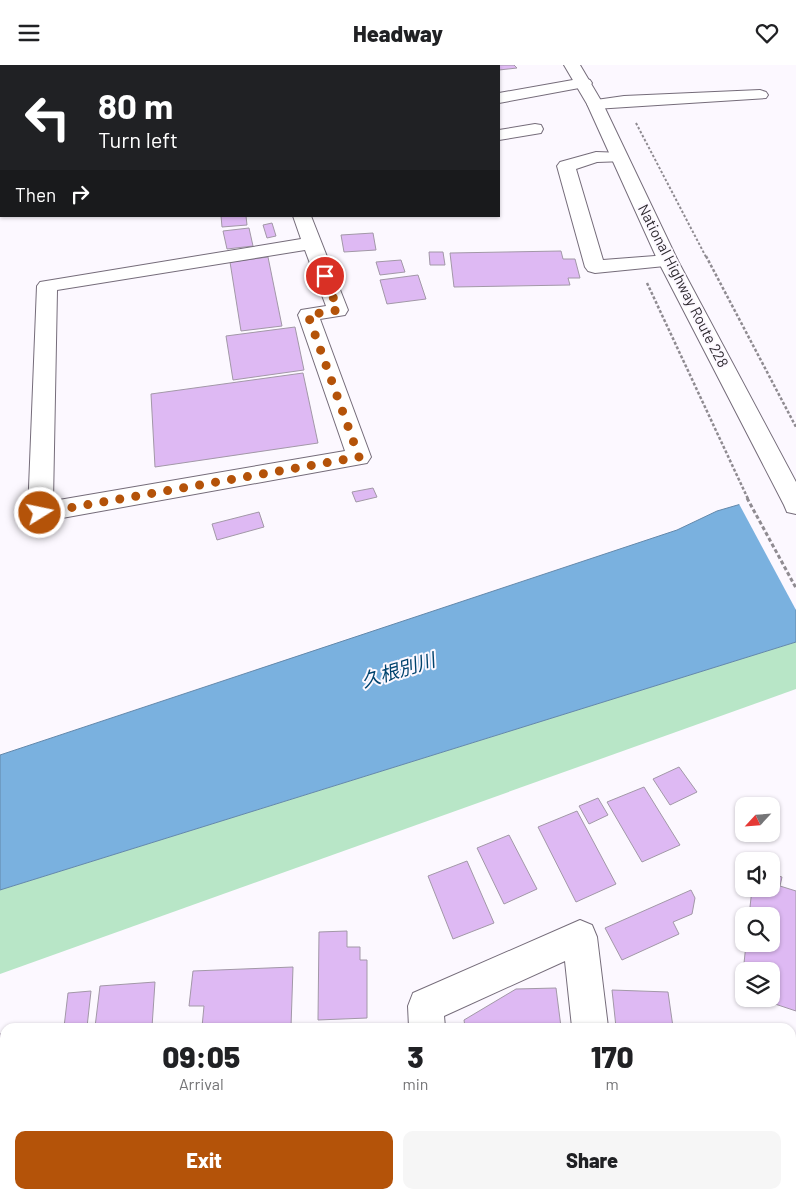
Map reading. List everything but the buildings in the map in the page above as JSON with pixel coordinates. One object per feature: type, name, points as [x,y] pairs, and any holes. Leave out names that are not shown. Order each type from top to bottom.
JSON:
[{"type":"main road","name":"National Highway Route 228","points":[[572,65],[595,104],[668,261],[796,505]]},
{"type":"main road","points":[[500,98],[584,83]]},
{"type":"main road","points":[[595,104],[760,95]]},
{"type":"main road","points":[[500,135],[534,129]]},
{"type":"main road","points":[[619,157],[596,157],[566,166],[595,267],[668,261]]},
{"type":"main road","points":[[302,217],[338,310],[308,315],[359,457],[40,513],[47,286],[312,243]]},
{"type":"main road","points":[[427,1023],[426,1007],[580,937],[590,1023]]},
{"type":"path","points":[[624,101],[796,427]]},
{"type":"path","points":[[744,492],[796,588]]},
{"type":"green space","points":[[796,642],[796,689],[0,974],[0,890]]},
{"type":"water","name":"久根別川","points":[[796,488],[796,642],[0,890],[0,755],[677,530],[717,511]]},
{"type":"pier","points":[[796,485],[796,610],[738,502]]},
{"type":"route","points":[[40,513],[359,457],[308,315],[338,310],[325,276]]}]
